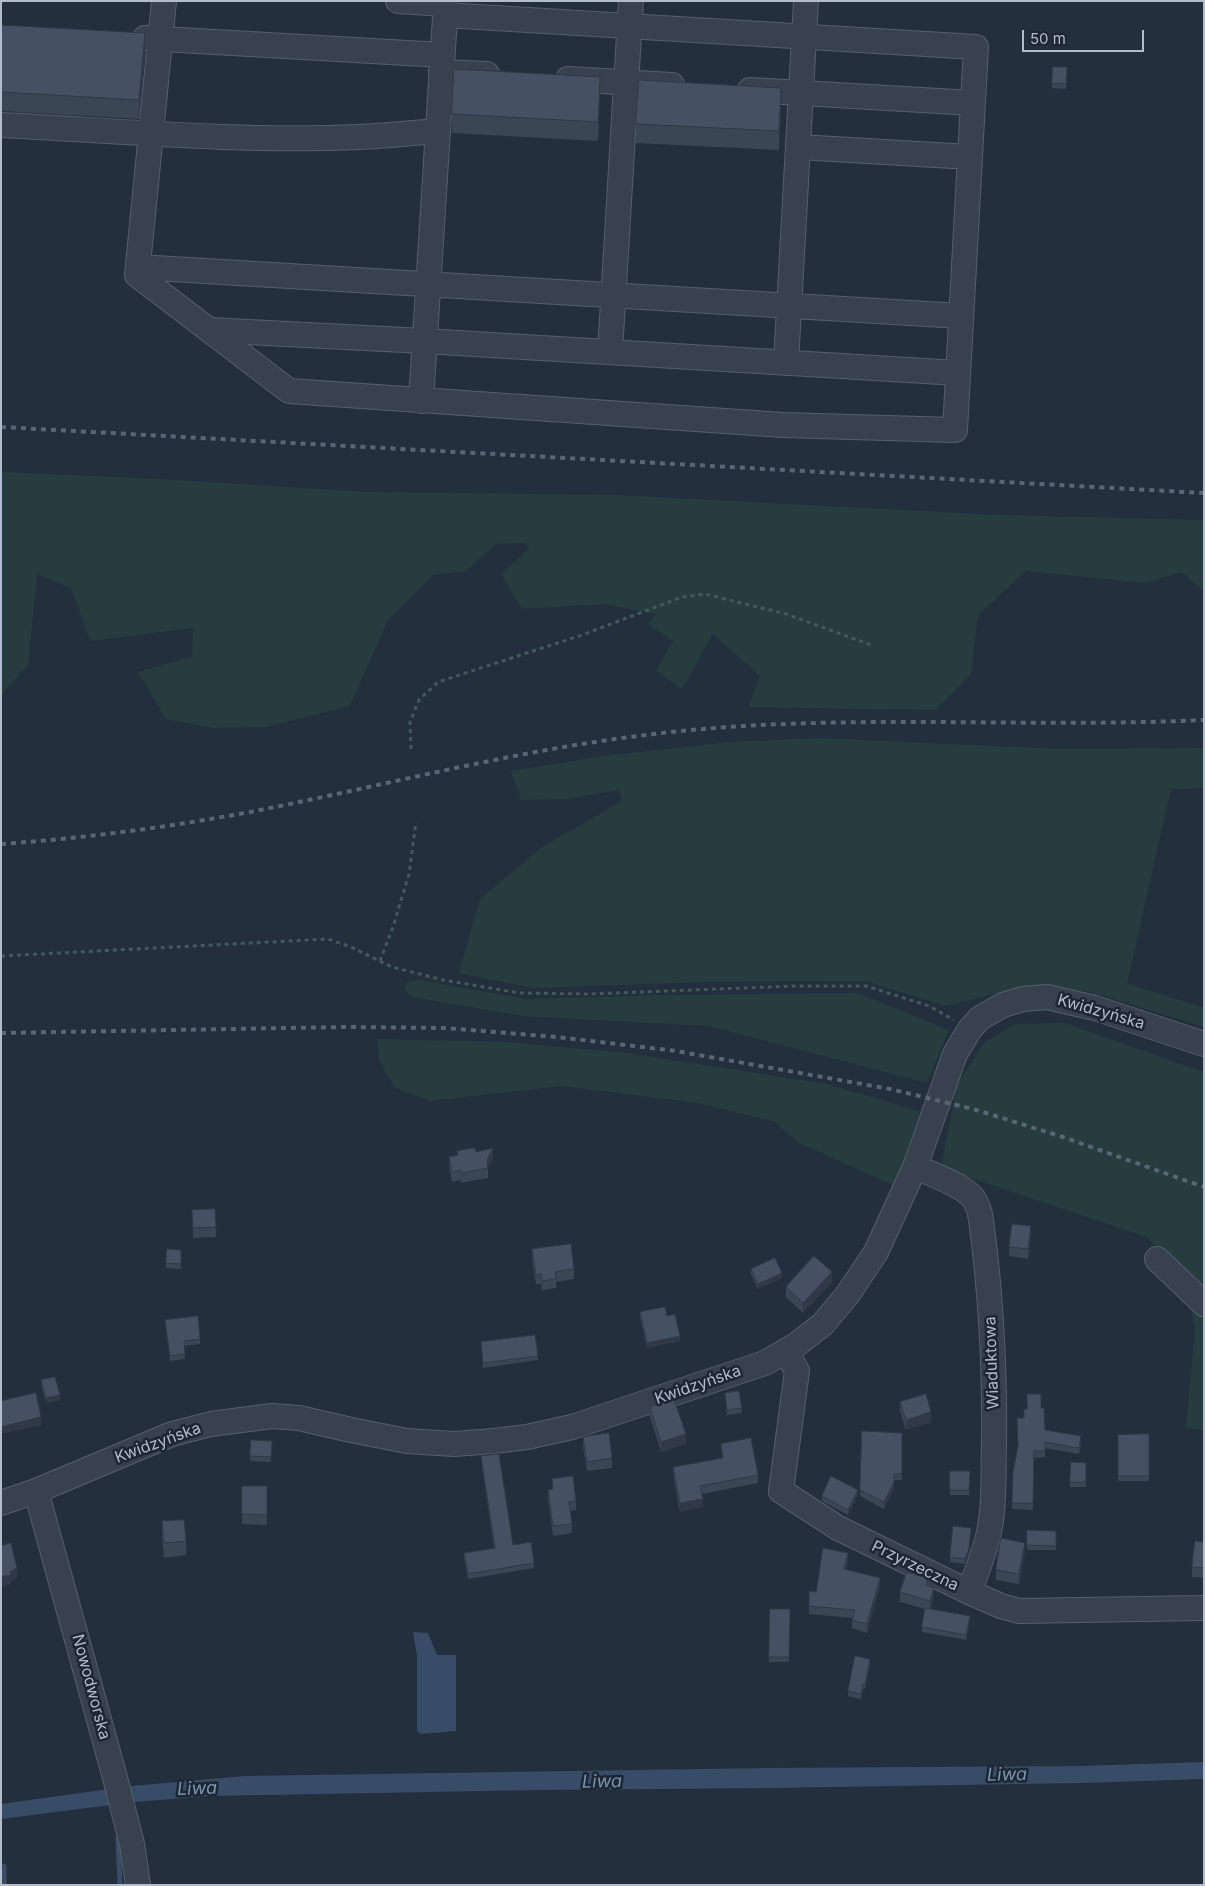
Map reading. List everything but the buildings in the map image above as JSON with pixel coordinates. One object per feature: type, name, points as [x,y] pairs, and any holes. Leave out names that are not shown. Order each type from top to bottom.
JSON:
[{"type":"street","points":[[164,1],[137,275],[289,391],[783,425],[954,430],[976,47],[629,26],[398,1]]},
{"type":"street","points":[[610,352],[631,1]]},
{"type":"street","points":[[786,363],[806,1]]},
{"type":"street","points":[[421,401],[445,7]]},
{"type":"street","points":[[121,37],[442,63],[509,76]]},
{"type":"street","points":[[548,78],[694,87]]},
{"type":"street","points":[[733,89],[973,103]]},
{"type":"street","points":[[1,125],[293,138],[358,137],[438,131]]},
{"type":"street","points":[[798,147],[970,158]]},
{"type":"street","points":[[138,267],[961,316]]},
{"type":"street","points":[[209,330],[958,373]]},
{"type":"street","name":"Kwidzyńska","points":[[1,1503],[36,1492],[172,1434],[211,1424],[272,1416],[299,1418],[407,1441],[454,1444],[527,1436],[572,1427],[765,1363],[796,1345],[822,1324],[848,1294],[876,1252],[915,1167],[955,1054],[970,1029],[980,1018],[1003,1005],[1023,999],[1047,997],[1095,1008],[1204,1044]]},
{"type":"street","name":"Wiaduktowa","points":[[915,1167],[961,1188],[970,1195],[979,1209],[982,1228],[991,1318],[994,1406],[993,1495],[990,1527],[984,1553],[969,1592]]},
{"type":"street","points":[[1157,1259],[1204,1304]]},
{"type":"street","name":"Przyrzeczna","points":[[786,1351],[797,1371],[781,1490],[838,1528],[969,1592],[1001,1606],[1019,1611],[1204,1608]]},
{"type":"street","name":"Nowodworska","points":[[36,1492],[114,1774],[132,1844],[138,1885]]},
{"type":"path","points":[[410,749],[410,722],[419,700],[438,682],[582,635],[682,597],[705,594],[786,614],[871,645]]},
{"type":"path","points":[[380,961],[393,927],[409,874],[416,822]]},
{"type":"path","points":[[1,956],[328,939],[351,947],[392,968],[443,980],[519,993],[590,994],[794,986],[866,986],[929,1006],[970,1029]]},
{"type":"green space","points":[[1,472],[157,479],[366,492],[616,495],[999,515],[1204,520],[1204,592],[1182,572],[1145,583],[1026,571],[978,615],[971,674],[936,710],[748,707],[760,676],[713,634],[682,689],[656,671],[673,641],[648,624],[656,614],[604,604],[522,609],[501,574],[529,549],[525,543],[496,544],[466,571],[433,575],[388,620],[350,706],[266,727],[213,728],[166,719],[138,672],[192,656],[193,628],[90,641],[71,588],[37,574],[28,665],[1,695]]},
{"type":"green space","points":[[820,738],[1058,749],[1204,748],[1204,788],[1171,789],[1127,983],[1204,1008],[1204,1027],[1091,992],[1039,986],[1015,989],[946,1006],[865,981],[701,982],[532,988],[459,973],[480,899],[542,847],[622,801],[619,790],[567,799],[521,800],[511,771],[604,756],[731,742]]},
{"type":"green space","points":[[419,980],[526,999],[656,995],[858,993],[949,1030],[927,1083],[709,1026],[523,1016],[413,997],[405,990],[406,983]]},
{"type":"green space","points":[[1065,1023],[1204,1072],[1204,1431],[1186,1427],[1195,1330],[1185,1279],[1147,1237],[941,1168],[957,1084],[985,1042],[1015,1024]]},
{"type":"green space","points":[[377,1039],[507,1042],[627,1053],[827,1084],[920,1111],[895,1186],[799,1143],[775,1122],[698,1103],[562,1086],[430,1101],[395,1088],[379,1060]]},
{"type":"water","points":[[413,1632],[428,1633],[437,1655],[456,1655],[456,1731],[421,1734],[417,1731],[417,1656]]},
{"type":"water","name":"Liwa","points":[[1204,1762],[1204,1779],[1080,1783],[209,1796],[134,1802],[1,1819],[1,1804],[131,1786],[246,1776],[770,1768],[1079,1766]]},
{"type":"waterway","points":[[118,1838],[120,1885]]},
{"type":"waterway","points":[[4,1866],[4,1885]]},
{"type":"railway","points":[[1,427],[1204,493]]},
{"type":"railway","points":[[1,844],[65,839],[192,822],[255,811],[493,760],[638,736],[779,724],[850,722],[1062,723],[1204,720]]},
{"type":"railway","points":[[1,1033],[344,1027],[445,1028],[557,1037],[676,1051],[890,1089],[973,1109],[1060,1136],[1204,1187]]}]
